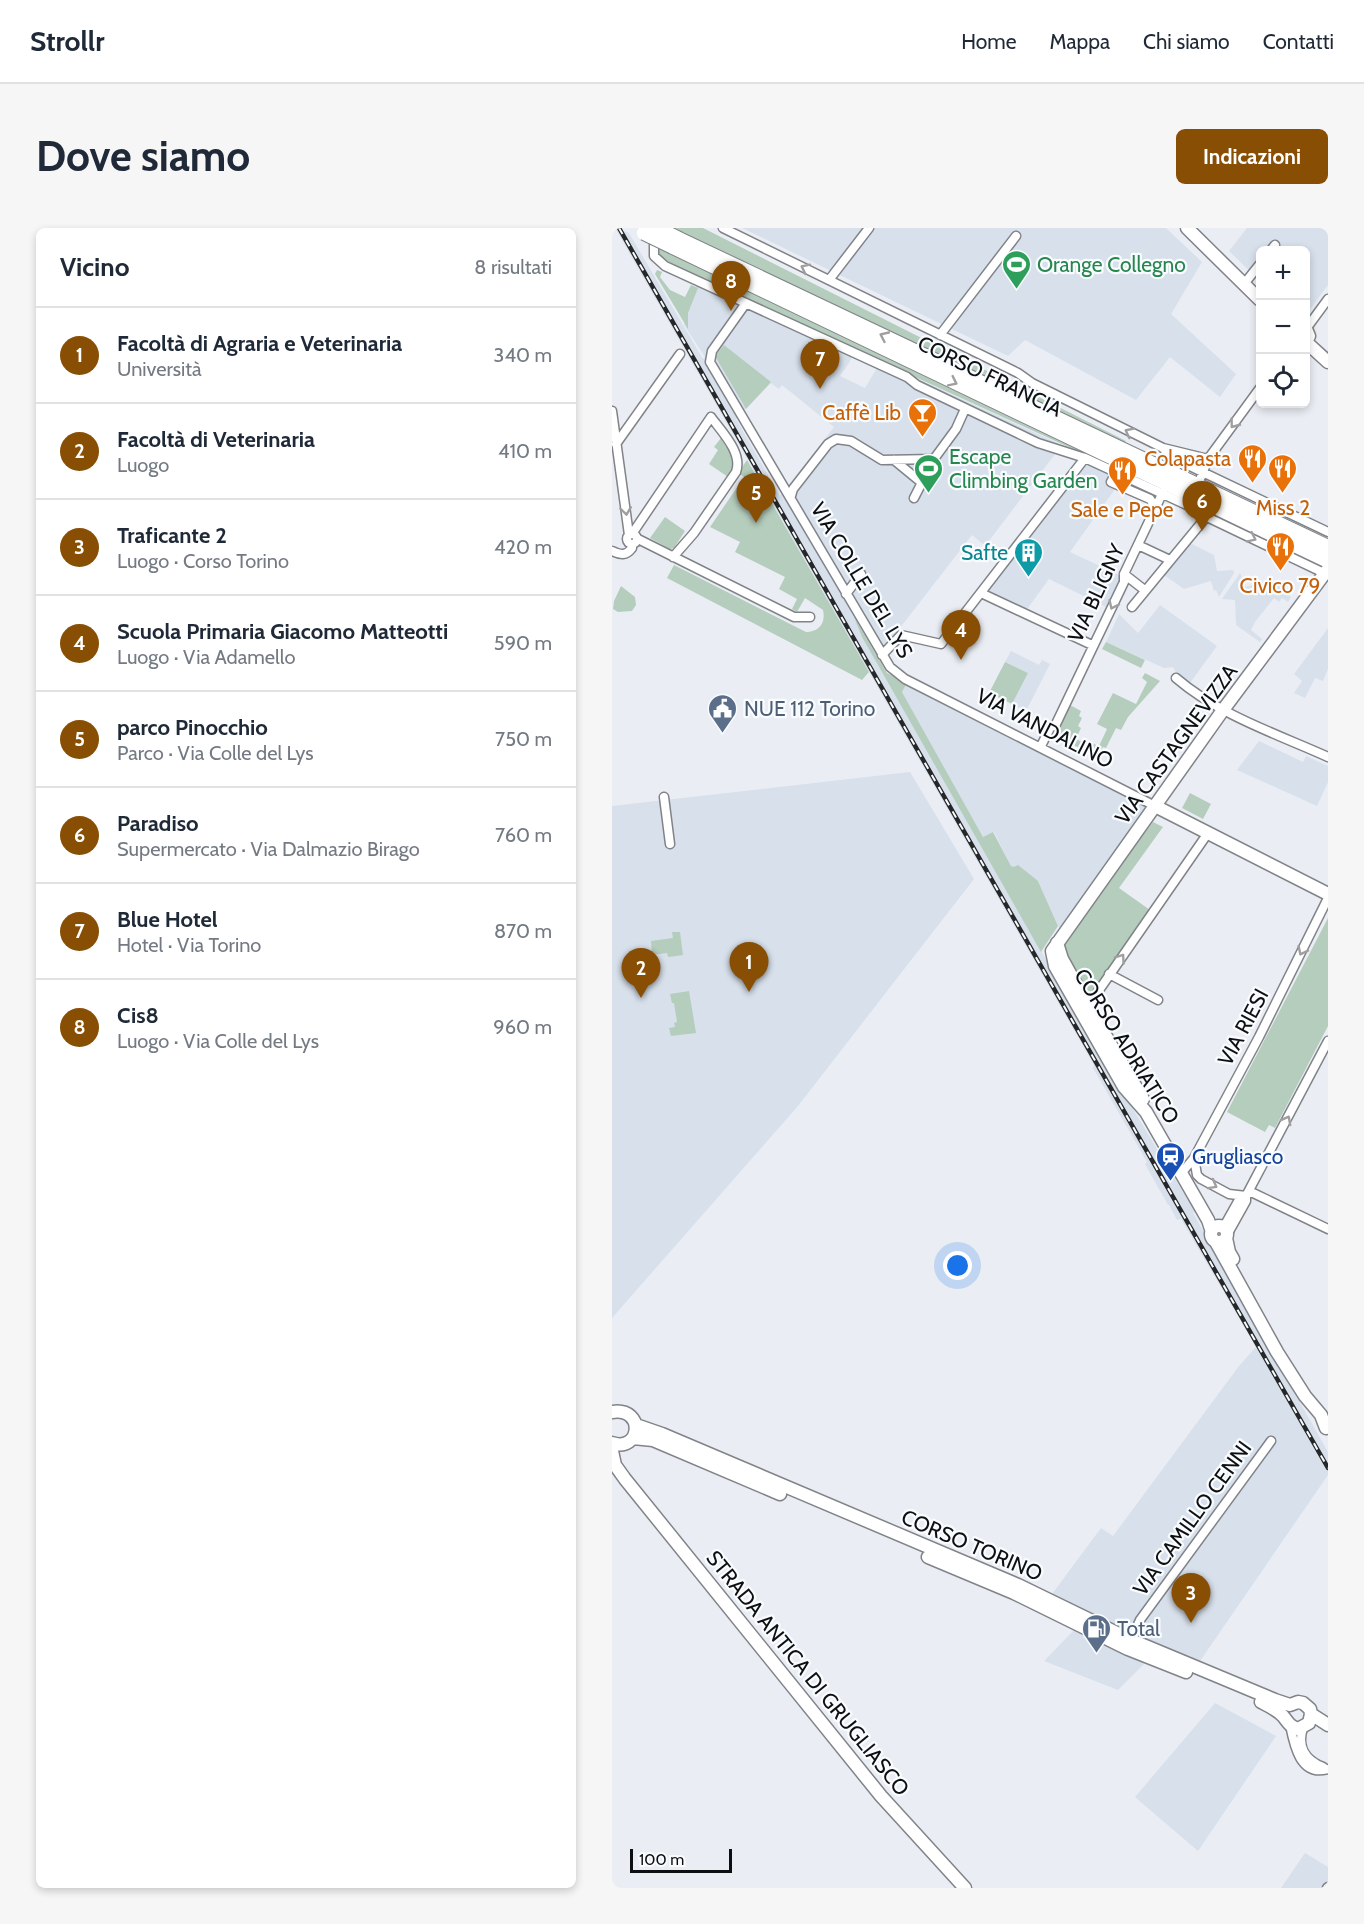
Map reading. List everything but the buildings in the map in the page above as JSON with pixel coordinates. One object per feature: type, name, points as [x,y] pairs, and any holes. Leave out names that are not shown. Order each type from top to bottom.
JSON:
[{"type":"main road","name":"CORSO FRANCIA","points":[[634,228],[676,243],[1170,478],[1197,485],[1260,508],[1328,547]]},
{"type":"main road","name":"CORSO FRANCIA","points":[[657,228],[676,243]]},
{"type":"main road","name":"CORSO FRANCIA","points":[[1197,485],[1327,569]]},
{"type":"street","points":[[723,228],[940,334],[1018,373],[1035,385],[1163,448],[1208,459]]},
{"type":"street","points":[[829,280],[869,228]]},
{"type":"street","points":[[1186,228],[1256,296]]},
{"type":"street","points":[[940,334],[1016,236]]},
{"type":"street","points":[[654,244],[654,256],[665,266],[907,377],[917,385],[1038,443],[1085,458],[1116,473],[1170,478],[1168,456],[1163,448]]},
{"type":"street","points":[[1244,284],[1256,269]]},
{"type":"street","points":[[1310,324],[1328,299]]},
{"type":"street","name":"VIA COLLE DEL LYS","points":[[746,303],[712,351],[710,362],[791,496],[882,655],[890,667],[904,679]]},
{"type":"street","points":[[1310,346],[1328,362]]},
{"type":"street","points":[[616,444],[680,354]]},
{"type":"street","points":[[1197,485],[1208,459],[1256,393]]},
{"type":"street","points":[[914,498],[934,459],[956,429],[965,409]]},
{"type":"street","points":[[612,411],[632,538],[632,548],[627,554],[612,551]]},
{"type":"street","points":[[632,538],[711,417],[725,435],[739,460],[739,466],[701,522],[673,557]]},
{"type":"street","name":"VIA COLLE DEL LYS","points":[[791,496],[793,489],[828,444],[836,439],[851,441],[882,460],[934,459]]},
{"type":"street","name":"VIA BLIGNY","points":[[1041,746],[1050,728],[1056,724],[1124,582],[1124,574],[1183,453]]},
{"type":"street","points":[[882,655],[901,635],[941,644],[1085,458]]},
{"type":"street","name":"VIA COLLE DEL LYS","points":[[894,460],[922,483]]},
{"type":"street","points":[[1116,473],[1111,482],[1150,499],[1155,508]]},
{"type":"street","name":"CORSO FRANCIA","points":[[1170,478],[1197,485]]},
{"type":"street","name":"CORSO FRANCIA","points":[[1170,478],[1207,516],[1327,569]]},
{"type":"street","name":"CORSO FRANCIA","points":[[1260,508],[1328,532]]},
{"type":"street","points":[[1132,607],[1207,516]]},
{"type":"street","points":[[632,538],[794,617],[810,617]]},
{"type":"street","points":[[1138,545],[1170,560]]},
{"type":"street","name":"VIA CASTAGNEVIZZA","points":[[1057,943],[1327,569]]},
{"type":"street","points":[[846,594],[861,574]]},
{"type":"street","points":[[1124,574],[1142,588]]},
{"type":"street","points":[[981,593],[1092,645]]},
{"type":"street","points":[[1176,678],[1187,688],[1223,710],[1328,757]]},
{"type":"street","name":"VIA VANDALINO","points":[[904,679],[1041,746],[1167,812],[1205,836],[1327,899]]},
{"type":"street","points":[[664,797],[670,844]]},
{"type":"street","name":"CORSO ADRIATICO","points":[[1088,1006],[1205,836]]},
{"type":"street","name":"VIA RIESI","points":[[1184,1170],[1194,1158],[1259,1037],[1327,899]]},
{"type":"street","name":"CORSO ADRIATICO","points":[[1057,943],[1062,958],[1088,1006],[1148,1105],[1220,1233],[1277,1352],[1305,1396],[1322,1415],[1327,1426],[1325,1434],[1327,1441]]},
{"type":"street","name":"CORSO ADRIATICO","points":[[1057,943],[1052,951],[1055,966],[1124,1087],[1146,1112],[1208,1220],[1220,1233],[1298,1372],[1328,1412]]},
{"type":"street","points":[[1109,974],[1158,1000]]},
{"type":"street","points":[[1220,1233],[1246,1202],[1248,1193],[1328,1041]]},
{"type":"street","points":[[1194,1158],[1197,1175],[1229,1194],[1248,1193],[1328,1229]]},
{"type":"street","name":"CORSO TORINO","points":[[612,1412],[621,1411],[628,1414],[631,1436]]},
{"type":"street","name":"CORSO TORINO","points":[[612,1443],[622,1445],[631,1436],[662,1434],[1018,1585],[1129,1645],[1272,1707],[1298,1729],[1304,1727],[1328,1733]]},
{"type":"street","points":[[625,1479],[622,1459],[631,1436]]},
{"type":"street","name":"VIA CAMILLO CENNI","points":[[1129,1645],[1140,1620],[1271,1441]]},
{"type":"street","name":"STRADA ANTICA DI GRUGLIASCO","points":[[612,1451],[615,1465],[625,1479],[881,1796],[965,1888]]},
{"type":"street","name":"CORSO TORINO","points":[[1129,1645],[1275,1700],[1290,1705],[1303,1703],[1310,1709],[1311,1714],[1328,1725]]},
{"type":"street","points":[[1290,1705],[1287,1709],[1287,1722],[1295,1751],[1302,1761],[1316,1769],[1328,1768]]},
{"type":"street","points":[[1311,1714],[1310,1721],[1304,1727],[1301,1745],[1306,1756],[1316,1764],[1328,1768]]},
{"type":"shaded area","points":[[615,228],[629,233],[703,359],[705,357],[684,325],[685,313],[700,278],[855,350],[840,376],[865,388],[877,368],[883,363],[1062,445],[985,546],[972,535],[875,660],[1104,1061],[1195,1212],[1193,1213],[1328,1452],[1328,1475],[1200,1661],[1125,1630],[1052,1594],[1101,1528],[1113,1536],[1239,1366],[1256,1347],[1181,1219],[1177,1220],[1168,1205],[1145,1164],[1147,1162],[1093,1068],[1094,1065]],"holes":[[[771,383],[779,389],[782,385],[834,427],[780,496],[736,419]]]},
{"type":"shaded area","points":[[742,228],[1166,228],[1202,262],[1171,314],[1236,374],[1220,397],[1170,357],[1136,400],[1025,340],[1008,356]]},
{"type":"shaded area","points":[[1247,228],[1328,228],[1328,285],[1310,310],[1310,246],[1256,246],[1256,277],[1229,251]]},
{"type":"shaded area","points":[[1088,457],[1113,460],[1130,468],[1070,552],[1121,576],[1106,607],[1049,579],[1025,612],[983,592]]},
{"type":"shaded area","points":[[1190,543],[1214,555],[1217,571],[1233,570],[1234,573],[1219,597],[1211,581],[1184,589],[1164,575]]},
{"type":"shaded area","points":[[1240,573],[1246,587],[1268,580],[1288,590],[1286,593],[1291,597],[1288,602],[1282,598],[1279,602],[1274,598],[1255,622],[1251,630],[1262,639],[1260,642],[1236,625],[1235,600],[1222,599]]},
{"type":"shaded area","points":[[1160,605],[1217,646],[1190,683],[1178,676],[1173,667],[1164,668],[1106,642],[1119,614],[1138,633]]},
{"type":"shaded area","points":[[1328,628],[1328,669],[1323,681],[1315,678],[1305,698],[1294,693],[1302,681],[1294,674]]},
{"type":"shaded area","points":[[1011,651],[1039,665],[1042,660],[1050,664],[1026,711],[1012,704],[1028,673],[1005,662]]},
{"type":"shaded area","points":[[907,683],[1154,806],[1060,930],[1038,881],[1011,866],[994,832],[983,837],[902,692]]},
{"type":"shaded area","points":[[1259,741],[1303,762],[1306,756],[1328,766],[1328,782],[1317,806],[1237,770]]},
{"type":"shaded area","points":[[910,772],[974,879],[798,1106],[612,1318],[612,806]]},
{"type":"shaded area","points":[[1075,1629],[1146,1662],[1118,1690],[1044,1661]]},
{"type":"shaded area","points":[[1215,1703],[1276,1736],[1198,1851],[1135,1797]]},
{"type":"shaded area","points":[[1305,1853],[1328,1867],[1328,1882],[1324,1888],[1281,1888]]},
{"type":"green space","points":[[669,228],[703,228],[1126,441],[1123,444]]},
{"type":"green space","points":[[656,246],[1097,458],[1099,461],[659,260]]},
{"type":"green space","points":[[657,270],[662,272],[660,277],[670,290],[685,297],[691,285],[698,288],[688,313],[688,329],[655,274]]},
{"type":"green space","points":[[724,345],[771,382],[746,409],[715,356]]},
{"type":"green space","points":[[721,438],[726,447],[729,446],[736,465],[728,477],[709,464],[718,450],[714,447]]},
{"type":"green space","points":[[747,460],[869,672],[862,680],[667,578],[674,565],[806,632],[820,626],[823,610],[805,598],[797,612],[792,609],[797,599],[779,589],[785,577],[735,552],[740,542],[710,527],[744,477],[738,473]]},
{"type":"green space","points":[[665,517],[685,531],[674,548],[670,549],[650,538]]},
{"type":"green space","points":[[621,586],[635,597],[636,605],[632,611],[618,612],[613,609]]},
{"type":"green space","points":[[854,617],[887,673],[907,683],[902,692],[983,837],[993,832],[1011,866],[1018,865],[1038,881],[1058,926],[1041,952],[862,637]]},
{"type":"green space","points":[[1106,642],[1145,660],[1141,668],[1102,649]]},
{"type":"green space","points":[[1005,662],[1028,673],[1012,704],[989,693]]},
{"type":"green space","points":[[1145,673],[1160,681],[1128,717],[1121,730],[1116,728],[1106,748],[1103,747],[1098,757],[1087,752],[1092,743],[1099,746],[1107,729],[1097,724],[1113,693],[1136,704],[1147,682],[1142,678]]},
{"type":"green space","points":[[1070,705],[1081,711],[1079,716],[1082,718],[1078,726],[1081,728],[1076,739],[1086,744],[1083,750],[1055,735]]},
{"type":"green space","points":[[1190,793],[1211,804],[1203,819],[1182,808]]},
{"type":"green space","points":[[1153,822],[1163,827],[1119,888],[1150,910],[1089,1000],[1063,953],[1067,935]]},
{"type":"green space","points":[[1328,918],[1328,1026],[1275,1128],[1269,1125],[1265,1132],[1227,1112]]},
{"type":"green space","points":[[672,932],[680,932],[683,955],[668,957],[667,953],[652,955],[651,941],[673,938]]},
{"type":"green space","points":[[689,991],[696,1033],[671,1036],[669,1028],[675,1027],[674,1023],[677,1022],[670,994]]},
{"type":"railway","points":[[619,228],[1328,1468]]},
{"type":"place","name":"Orange Collegno","points":[[1016,290]]},
{"type":"place","name":"Cis8","points":[[731,311]]},
{"type":"place","name":"Blue Hotel","points":[[820,389]]},
{"type":"place","name":"Caffè Lib","points":[[922,438]]},
{"type":"place","name":"Colapasta","points":[[1252,484]]},
{"type":"place","name":"Escape Climbing Garden","points":[[928,494]]},
{"type":"place","name":"Miss 2","points":[[1283,494]]},
{"type":"place","name":"Sale e Pepe","points":[[1122,496]]},
{"type":"place","name":"parco Pinocchio","points":[[756,523]]},
{"type":"place","name":"Paradiso","points":[[1202,531]]},
{"type":"place","name":"Civico 79","points":[[1280,572]]},
{"type":"place","name":"Safte","points":[[1029,578]]},
{"type":"place","name":"Scuola Primaria Giacomo Matteotti","points":[[961,660]]},
{"type":"place","name":"NUE 112 Torino","points":[[723,734]]},
{"type":"place","name":"Facoltà di Agraria e Veterinaria","points":[[749,992]]},
{"type":"place","name":"Facoltà di Veterinaria","points":[[641,998]]},
{"type":"place","name":"Grugliasco","points":[[1171,1182]]},
{"type":"place","name":"Traficante 2","points":[[1191,1623]]},
{"type":"place","name":"Total","points":[[1096,1654]]}]
